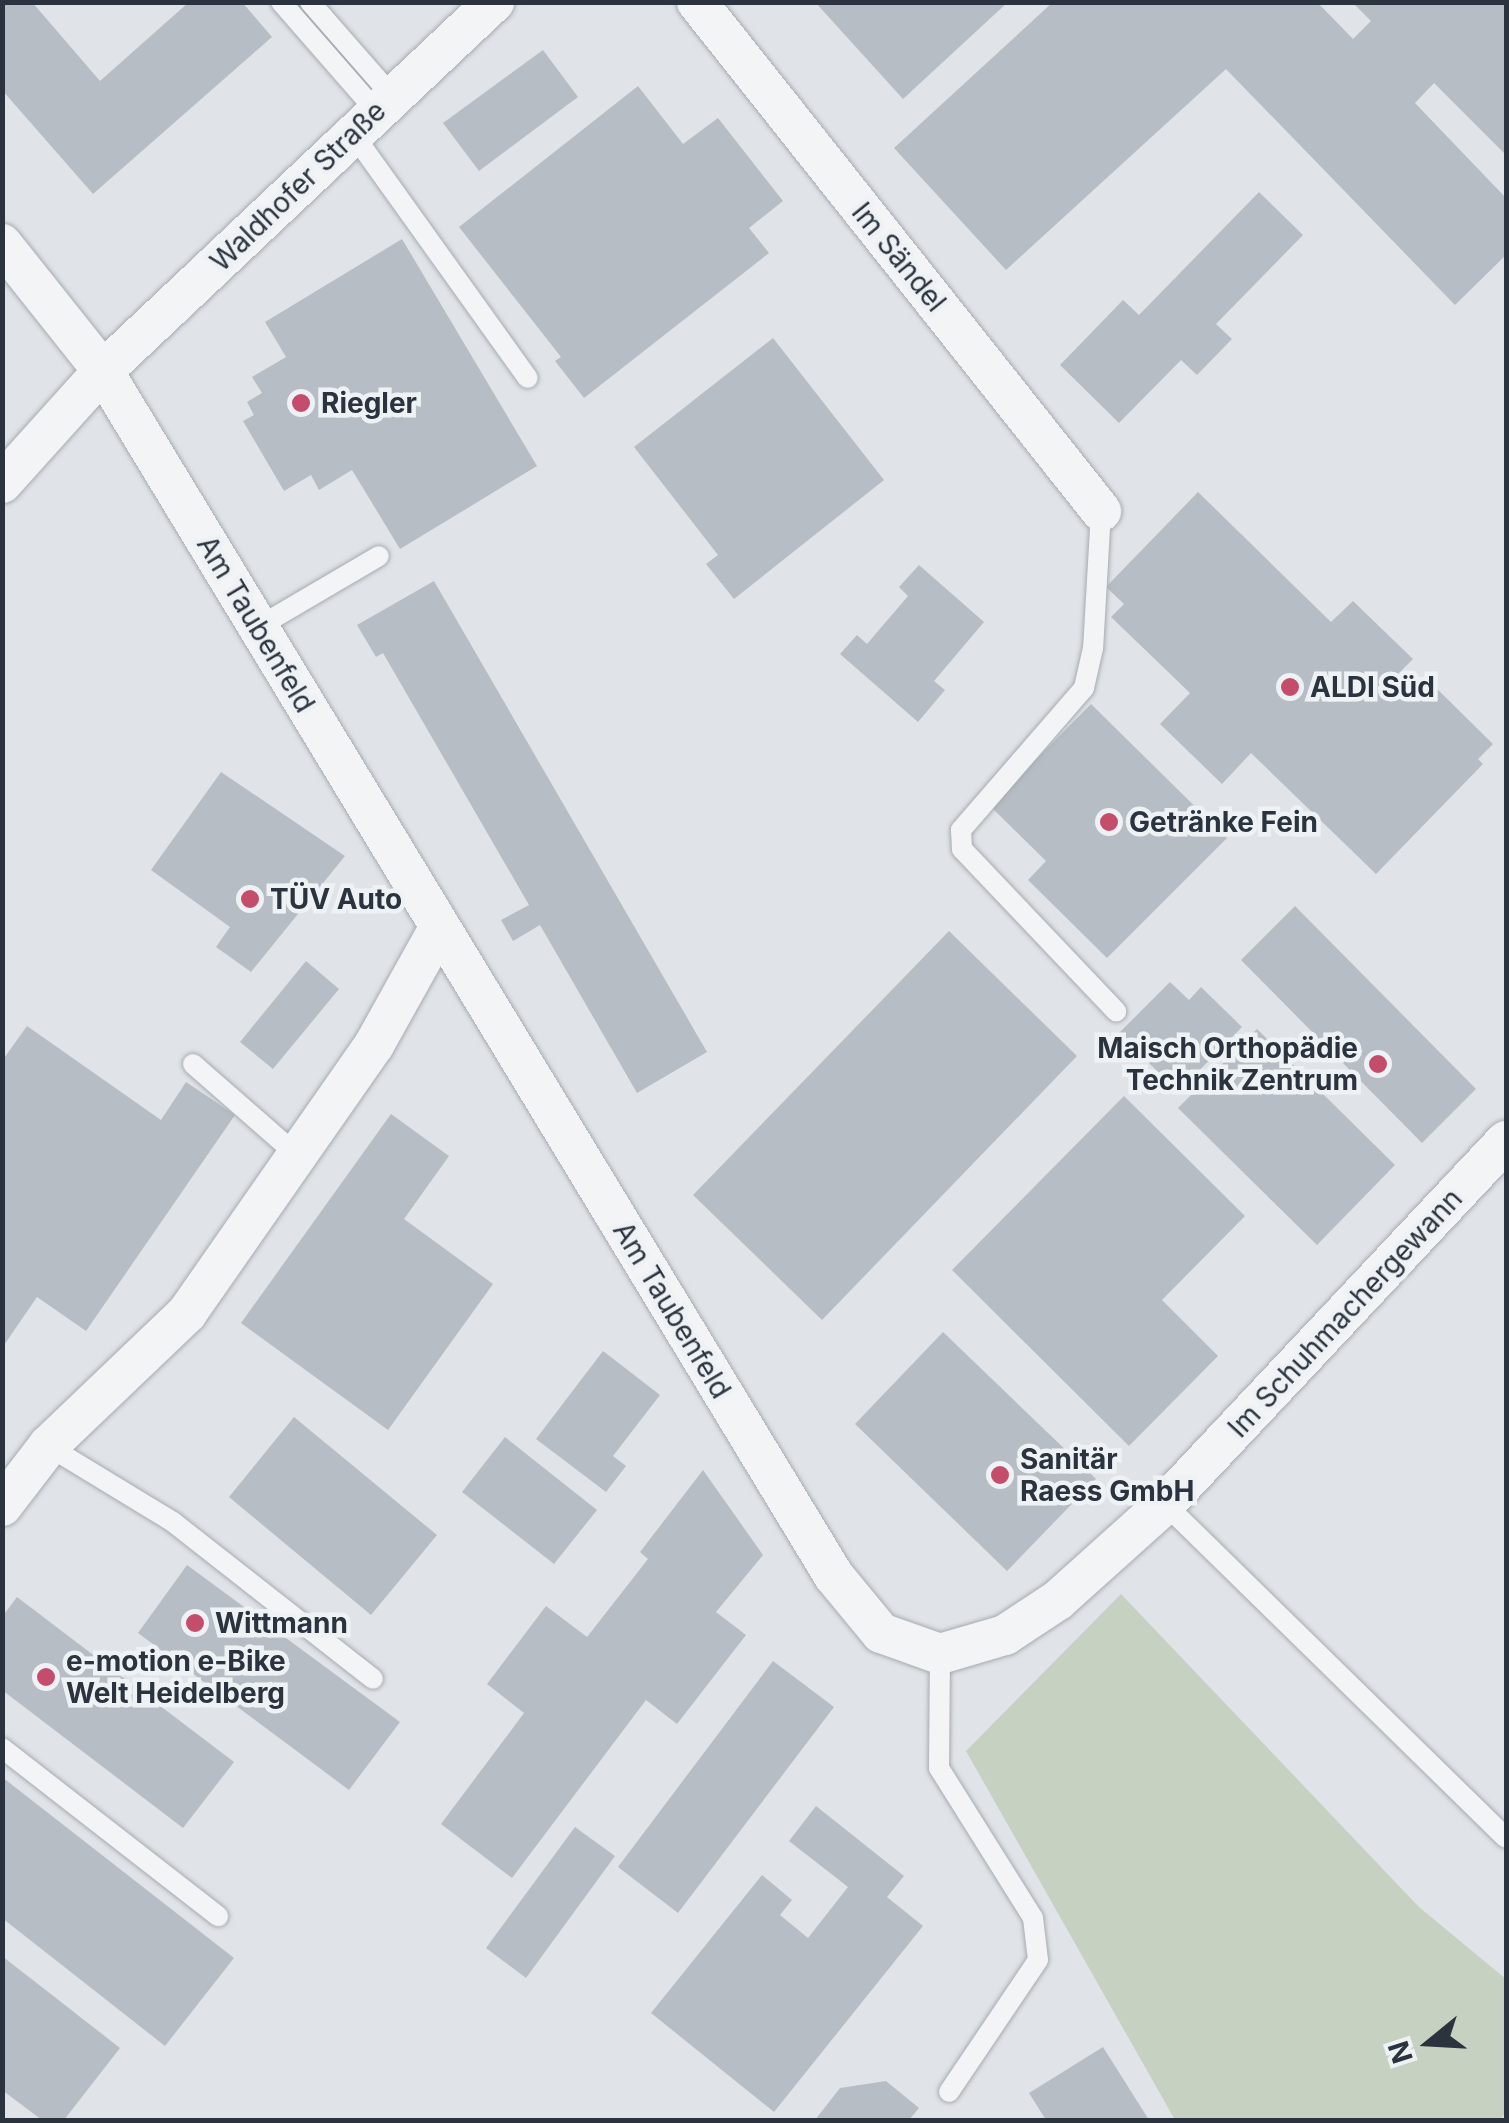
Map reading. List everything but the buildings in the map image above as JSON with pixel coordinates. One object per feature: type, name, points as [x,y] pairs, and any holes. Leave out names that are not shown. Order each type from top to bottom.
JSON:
[{"type":"street","name":"Waldhofer Straße","points":[[103,371],[494,2]]},
{"type":"street","name":"Im Sändel","points":[[696,2],[1101,510]]},
{"type":"street","name":"Am Taubenfeld","points":[[2,244],[103,371],[834,1576],[881,1632],[940,1654]]},
{"type":"street","points":[[2,483],[103,371]]},
{"type":"street","points":[[2,1506],[48,1446],[187,1313],[374,1045],[439,928]]},
{"type":"street","name":"Im Schuhmachergewann","points":[[940,1654],[1005,1635],[1058,1600],[1165,1504],[1506,1141]]},
{"type":"lane","points":[[281,2],[374,114]]},
{"type":"lane","points":[[310,2],[528,378]]},
{"type":"lane","points":[[1101,510],[1094,648],[1084,688],[962,830],[962,849],[1116,1011]]},
{"type":"lane","points":[[258,627],[379,556]]},
{"type":"lane","points":[[193,1064],[298,1156]]},
{"type":"lane","points":[[48,1446],[172,1522],[373,1679]]},
{"type":"lane","points":[[1165,1504],[1506,1838]]},
{"type":"lane","points":[[940,1654],[939,1768],[1033,1918],[1038,1960],[949,2092]]},
{"type":"lane","points":[[2,1748],[218,1916]]},
{"type":"green space","points":[[1121,1594],[1419,1907],[1506,1979],[1506,2112],[1500,2120],[1175,2120],[966,1751]]},
{"type":"place","name":"Riegler","points":[[301,403]]},
{"type":"place","name":"ALDI Süd","points":[[1290,687]]},
{"type":"place","name":"Getränke Fein","points":[[1109,822]]},
{"type":"place","name":"TÜV Auto","points":[[250,899]]},
{"type":"place","name":"Maisch Orthopädie Technik Zentrum","points":[[1378,1064]]},
{"type":"place","name":"Sanitär Raess GmbH","points":[[1000,1475]]},
{"type":"place","name":"Wittmann","points":[[195,1623]]},
{"type":"place","name":"e-motion e-Bike Welt Heidelberg","points":[[46,1677]]}]
